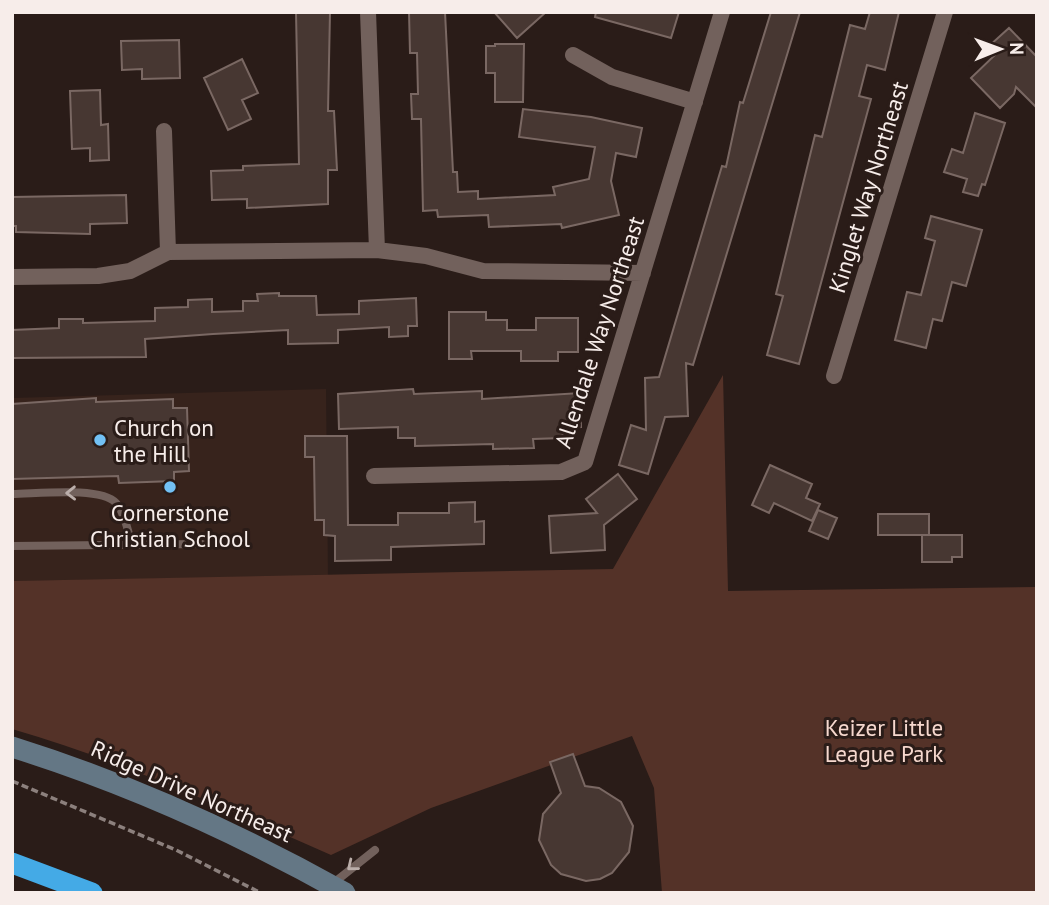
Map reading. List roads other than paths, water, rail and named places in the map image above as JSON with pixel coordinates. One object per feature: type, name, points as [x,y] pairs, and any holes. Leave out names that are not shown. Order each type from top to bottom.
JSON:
[{"type":"highway","points":[[12,863],[92,893]]},
{"type":"street","points":[[368,12],[377,250]]},
{"type":"street","name":"Allendale Way Northeast","points":[[374,476],[561,472],[585,462],[722,12]]},
{"type":"street","name":"Kinglet Way Northeast","points":[[834,376],[945,12]]},
{"type":"street","points":[[573,55],[612,77],[695,102]]},
{"type":"street","points":[[164,131],[168,252]]},
{"type":"street","points":[[12,277],[98,276],[130,271],[168,252],[377,250],[426,256],[483,271],[504,273],[643,274]]},
{"type":"street","name":"Ridge Drive Northeast","points":[[12,747],[80,768],[248,842],[338,889]]},
{"type":"lane","points":[[12,494],[92,493],[106,496],[118,505],[132,545]]},
{"type":"lane","points":[[12,546],[202,544]]},
{"type":"lane","points":[[338,889],[375,850]]},
{"type":"place","name":"Church on the Hill","points":[[100,440]]},
{"type":"place","name":"Cornerstone Christian School","points":[[170,487]]},
{"type":"park label","name":"Keizer Little League Park","points":[[884,740]]}]
